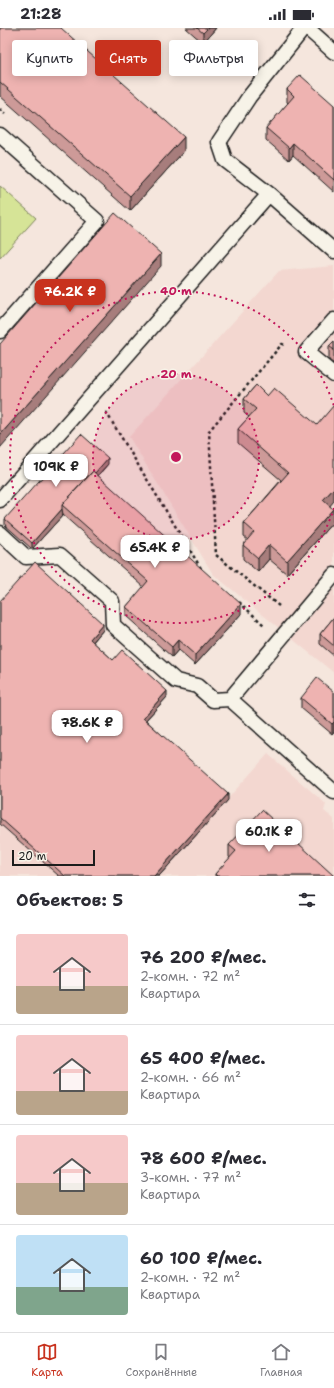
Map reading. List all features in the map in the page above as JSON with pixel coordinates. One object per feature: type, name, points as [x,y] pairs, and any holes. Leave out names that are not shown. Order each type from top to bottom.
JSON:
[{"type":"lane","points":[[304,28],[249,97],[219,142],[225,160],[269,194],[334,251]]},
{"type":"lane","points":[[307,28],[334,52]]},
{"type":"lane","points":[[0,136],[97,221],[0,331]]},
{"type":"lane","points":[[0,500],[269,194]]},
{"type":"lane","points":[[334,320],[306,352],[334,375]]},
{"type":"lane","points":[[0,534],[26,557],[60,555],[112,601],[113,625],[176,681],[197,686],[213,700],[230,699],[334,792]]},
{"type":"lane","points":[[230,699],[297,620],[329,590],[334,575]]},
{"type":"path","points":[[0,110],[6,115]]},
{"type":"path","points":[[297,620],[216,555],[209,431],[282,344],[306,352]]},
{"type":"path","points":[[94,393],[201,569],[207,574]]},
{"type":"path","points":[[235,599],[280,639]]},
{"type":"shaded area","points":[[334,266],[334,673],[213,574],[129,437],[279,271]]},
{"type":"shaded area","points":[[268,754],[326,804],[324,811],[334,819],[334,876],[158,876]]},
{"type":"shaded area","points":[[0,824],[59,876],[0,876]]},
{"type":"green space","points":[[0,186],[36,218],[0,258]]},
{"type":"building","points":[[0,28],[61,28],[75,40],[12,40],[12,76],[87,76],[87,51],[95,58],[95,76],[115,76],[184,137],[130,196],[0,82]]},
{"type":"building","points":[[197,28],[208,28],[203,33]]},
{"type":"building","points":[[300,75],[334,105],[334,180],[293,143],[289,148],[266,128],[294,96],[287,89]]},
{"type":"building","points":[[115,213],[161,254],[0,435],[0,344]]},
{"type":"building","points":[[334,341],[334,350],[329,346]]},
{"type":"building","points":[[256,385],[267,396],[274,388],[317,425],[334,405],[334,488],[323,500],[333,509],[287,561],[269,545],[258,558],[243,545],[254,532],[244,523],[288,473],[238,429],[256,409],[244,399]]},
{"type":"building","points":[[81,434],[108,458],[95,473],[93,471],[62,505],[62,509],[32,543],[5,519]]},
{"type":"building","points":[[93,471],[241,604],[195,655],[178,640],[172,647],[126,607],[148,581],[62,505]]},
{"type":"building","points":[[35,562],[103,624],[90,639],[113,660],[122,650],[167,691],[143,718],[228,794],[154,876],[65,876],[0,818],[0,601]]},
{"type":"building","points":[[334,617],[334,646],[320,634]]},
{"type":"building","points":[[317,678],[334,692],[334,722],[332,724],[301,698]]},
{"type":"building","points":[[262,810],[334,876],[217,876],[215,874],[236,851],[229,845]]}]
